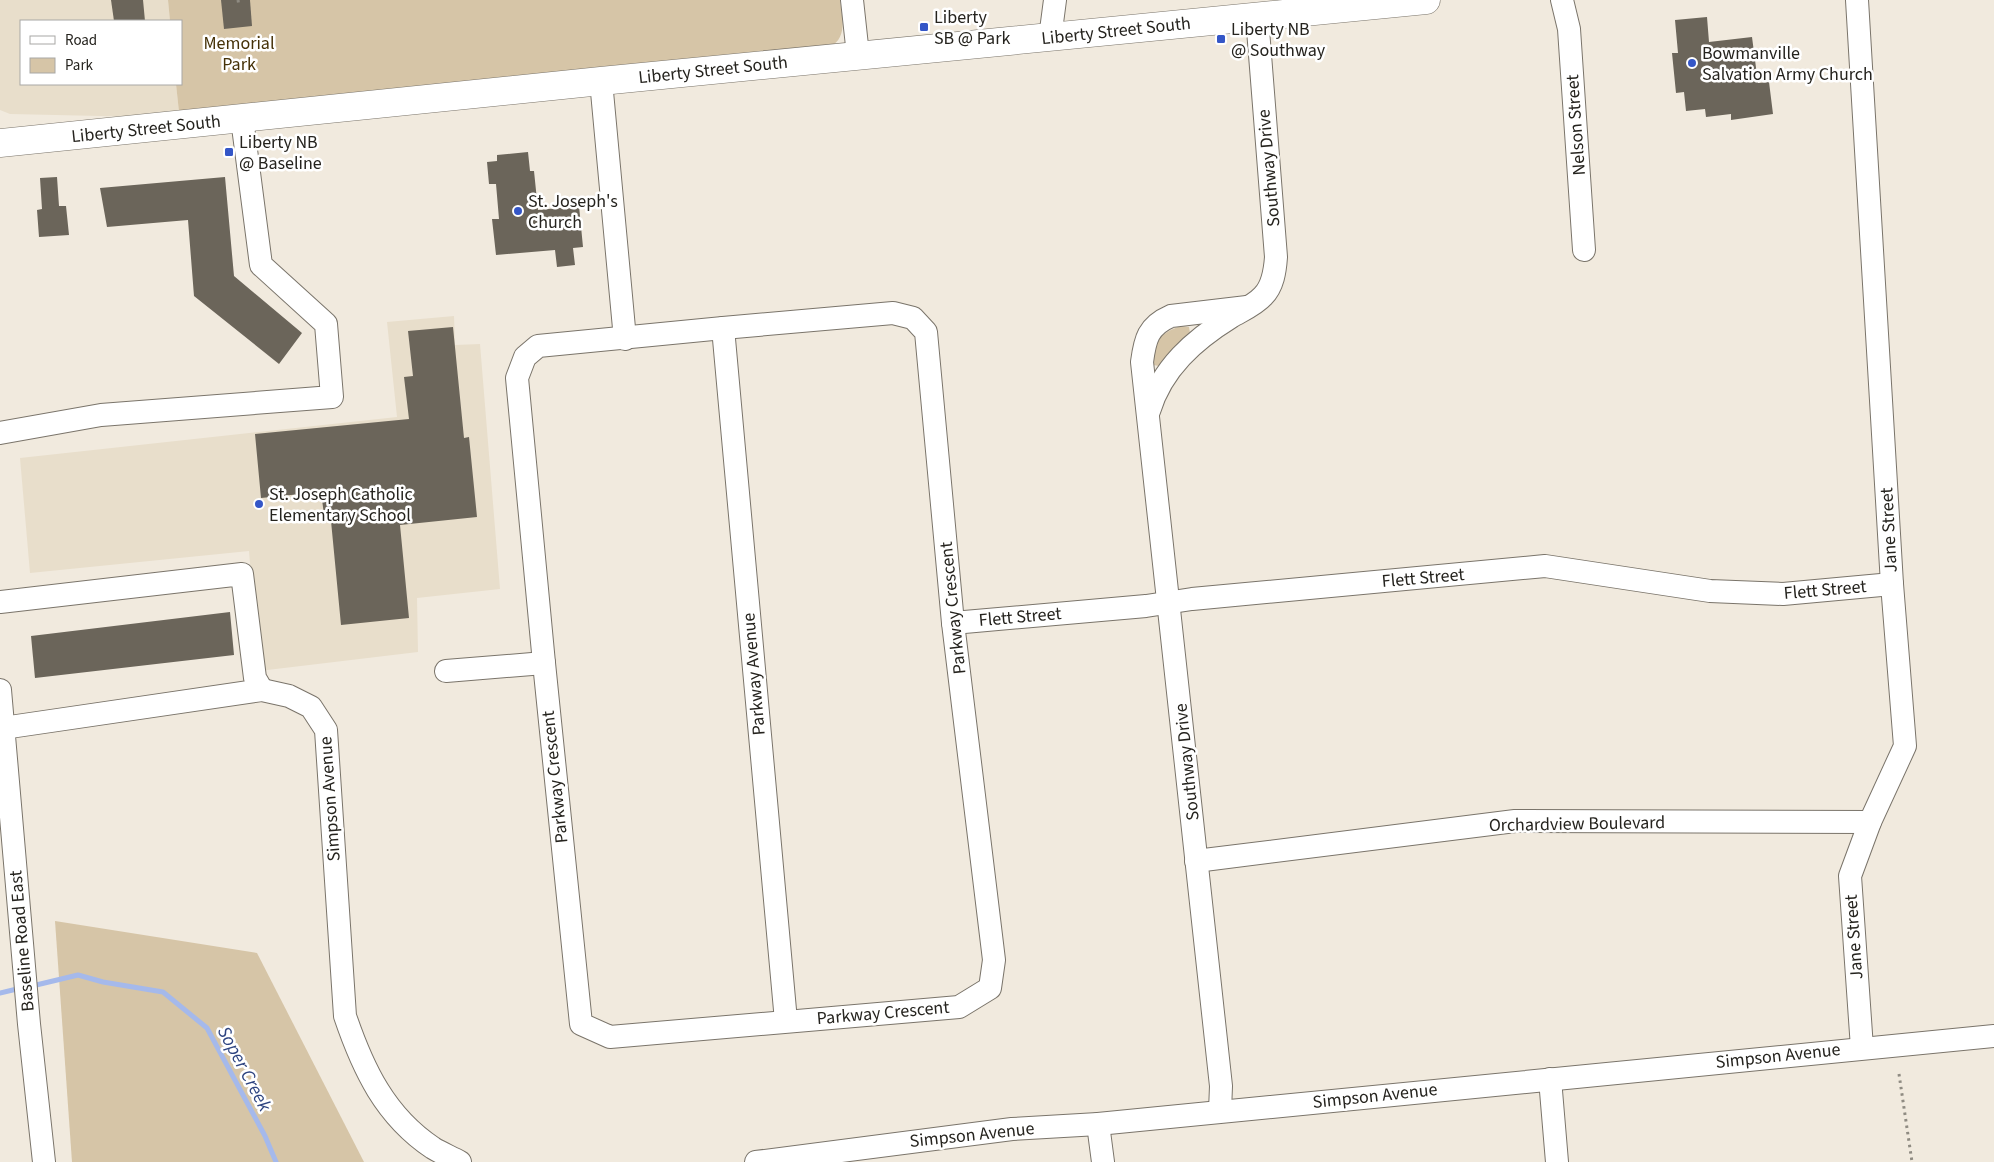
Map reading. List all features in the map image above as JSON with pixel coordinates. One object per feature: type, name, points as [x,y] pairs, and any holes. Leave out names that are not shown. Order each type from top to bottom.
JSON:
[{"type":"main road","name":"Liberty Street South","points":[[0,144],[858,55],[1050,38],[1426,0]]},
{"type":"street","points":[[852,0],[858,55]]},
{"type":"street","points":[[1050,38],[1055,0]]},
{"type":"street","name":"Nelson Street","points":[[1562,0],[1569,29],[1584,250]]},
{"type":"street","name":"Jane Street","points":[[1857,0],[1892,584],[1905,746],[1870,822],[1850,876],[1862,1048]]},
{"type":"street","name":"Southway Drive","points":[[1148,414],[1159,385],[1169,369],[1187,349],[1206,333],[1264,296],[1275,272],[1276,257],[1257,17]]},
{"type":"street","points":[[601,81],[625,339]]},
{"type":"street","points":[[0,433],[101,415],[332,397],[326,324],[262,265],[242,119]]},
{"type":"street","name":"Southway Drive","points":[[1220,1111],[1221,1086],[1142,362],[1148,336],[1154,326],[1171,316],[1247,306]]},
{"type":"street","name":"Parkway Crescent","points":[[893,313],[913,318],[926,332],[953,623],[994,960],[990,988],[958,1007],[610,1037],[581,1024],[517,378],[525,356],[538,346],[625,339],[893,313]]},
{"type":"street","name":"Parkway Avenue","points":[[723,328],[786,1021]]},
{"type":"street","name":"Flett Street","points":[[953,623],[1545,566],[1710,591],[1783,594],[1892,584]]},
{"type":"street","points":[[0,602],[242,574],[255,678],[262,690]]},
{"type":"street","points":[[446,671],[544,663]]},
{"type":"street","name":"Baseline Road East","points":[[0,690],[44,1162]]},
{"type":"street","name":"Simpson Avenue","points":[[3,728],[262,690],[290,696],[311,707],[326,730],[345,1016],[358,1053],[374,1086],[404,1123],[433,1147],[460,1162]]},
{"type":"street","name":"Orchardview Boulevard","points":[[1196,861],[1515,821],[1870,822]]},
{"type":"street","name":"Simpson Avenue","points":[[756,1162],[1012,1129],[1098,1124],[1994,1036]]},
{"type":"street","points":[[1550,1079],[1557,1162]]},
{"type":"street","points":[[1098,1124],[1103,1162]]},
{"type":"path","points":[[238,0],[239,6]]},
{"type":"path","points":[[1899,1074],[1912,1162]]},
{"type":"shaded area","points":[[0,0],[168,0],[170,20],[20,20],[20,85],[176,85],[179,112],[146,117],[10,114],[0,110]]},
{"type":"shaded area","name":"St. Joseph Catholic Elementary School","points":[[454,316],[455,345],[480,344],[500,589],[417,598],[418,652],[259,671],[249,551],[30,573],[20,458],[397,417],[387,322]]},
{"type":"green space","name":"Memorial Park","points":[[168,0],[840,0],[842,32],[836,43],[830,47],[179,112],[176,85],[182,85],[182,20],[170,20]]},
{"type":"green space","points":[[1181,326],[1189,327],[1190,333],[1159,366],[1153,365],[1153,351],[1158,340],[1167,332]]},
{"type":"green space","points":[[55,921],[257,953],[364,1162],[72,1162]]},
{"type":"building","points":[[111,0],[143,0],[145,20],[114,20]]},
{"type":"building","points":[[221,0],[250,0],[252,26],[224,29]]},
{"type":"building","points":[[1707,17],[1709,42],[1752,37],[1758,83],[1769,82],[1773,114],[1731,120],[1731,114],[1706,117],[1705,109],[1686,111],[1684,92],[1676,93],[1672,53],[1678,53],[1675,20]]},
{"type":"building","name":"St. Joseph's Church","points":[[528,152],[530,171],[534,171],[538,210],[579,206],[583,247],[573,248],[575,265],[557,267],[555,250],[496,255],[492,219],[499,219],[496,184],[489,184],[487,162],[497,161],[497,155]]},
{"type":"building","points":[[57,177],[59,206],[66,206],[69,235],[39,237],[37,210],[42,209],[40,178]]},
{"type":"building","points":[[225,177],[234,276],[302,333],[279,364],[194,296],[188,220],[107,227],[100,188]]},
{"type":"building","points":[[453,327],[464,438],[469,437],[477,517],[400,525],[409,618],[341,625],[331,521],[325,522],[321,492],[261,498],[255,434],[409,419],[404,377],[413,376],[408,331]]},
{"type":"building","points":[[230,612],[234,655],[35,678],[31,636]]},
{"type":"waterway","name":"Soper Creek","points":[[32,986],[78,975],[103,982],[163,992],[207,1028],[265,1136],[276,1162]]},
{"type":"waterway","name":"Soper Creek","points":[[0,993],[21,988]]},
{"type":"place","name":"Liberty SB @ Park","points":[[924,27]]},
{"type":"place","name":"Liberty NB @ Southway","points":[[1221,39]]},
{"type":"place","name":"Bowmanville Salvation Army Church","points":[[1692,63]]},
{"type":"place","name":"Liberty NB @ Baseline","points":[[229,152]]},
{"type":"place","name":"St. Joseph's Church","points":[[518,211]]},
{"type":"place","name":"St. Joseph Catholic Elementary School","points":[[259,504]]}]
